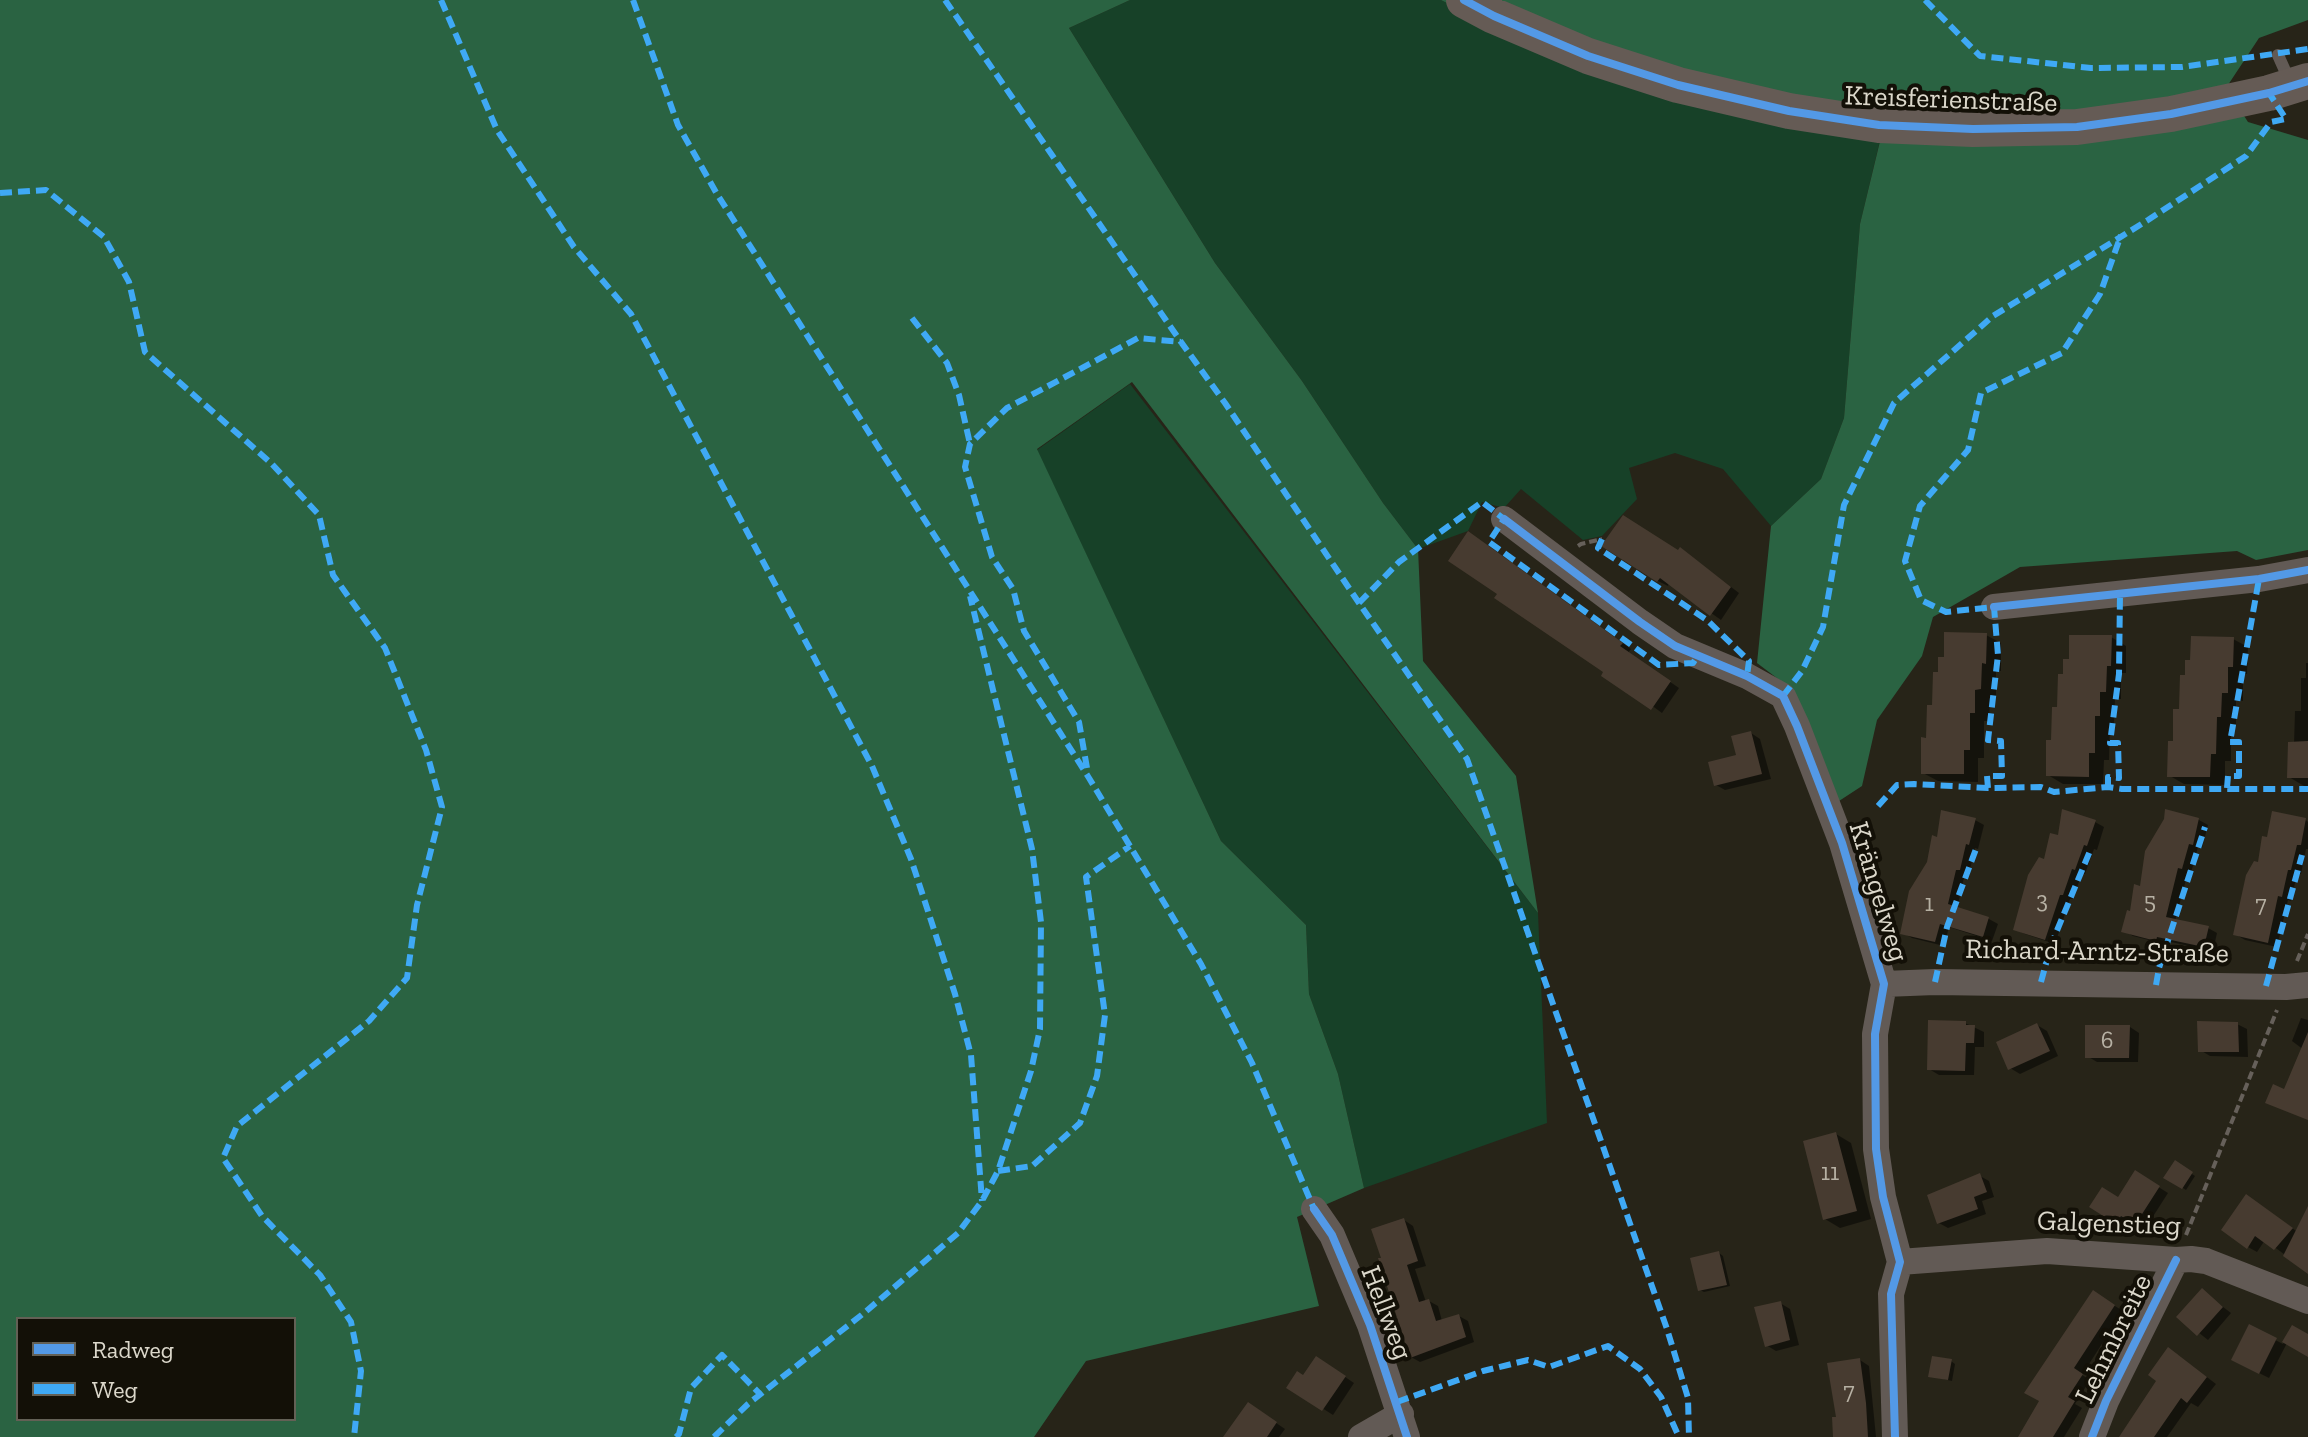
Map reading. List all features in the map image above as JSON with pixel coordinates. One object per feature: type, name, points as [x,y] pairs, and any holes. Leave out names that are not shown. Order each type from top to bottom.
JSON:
[{"type":"street","name":"Kreisferienstraße","points":[[1464,0],[1588,56],[1678,85],[1789,111],[1879,125],[1973,129],[2077,127],[2171,114],[2269,93],[2292,74]]},
{"type":"street","name":"Krängelweg","points":[[1504,519],[1675,646],[1747,676],[1783,696],[1797,726],[1842,843],[1884,984],[1875,1034],[1876,1149],[1883,1197],[1900,1262],[1891,1294],[1895,1437]]},
{"type":"street","points":[[1994,607],[2259,579],[2308,570]]},
{"type":"street","name":"Richard-Arntz-Straße","points":[[1884,984],[2041,982],[2297,986]]},
{"type":"street","name":"Hellweg","points":[[1314,1209],[1332,1235],[1370,1325],[1404,1426]]},
{"type":"street","name":"Galgenstieg","points":[[1900,1262],[2047,1251],[2191,1259],[2206,1261],[2308,1301]]},
{"type":"street","name":"Lehmbreite","points":[[2092,1437],[2106,1401],[2176,1260]]},
{"type":"street","points":[[1361,1437],[1404,1426]]},
{"type":"path","points":[[2176,1260],[2297,986],[2308,934]]},
{"type":"green space","points":[[0,0],[1130,0],[1069,28],[1215,263],[1302,381],[1383,503],[1418,549],[1423,661],[1516,776],[1538,913],[1132,382],[1037,449],[1221,841],[1306,925],[1309,994],[1338,1074],[1364,1188],[1297,1217],[1319,1306],[1086,1361],[1034,1437],[0,1437]]},
{"type":"green space","points":[[1130,0],[1441,0],[1482,21],[1881,136],[1860,224],[1844,418],[1821,479],[1771,526],[1723,469],[1675,453],[1629,468],[1637,499],[1602,536],[1583,540],[1521,489],[1504,508],[1482,502],[1468,531],[1418,549],[1383,503],[1302,381],[1215,263],[1069,28]]},
{"type":"green space","points":[[1441,0],[2308,0],[2308,20],[2259,38],[2226,88],[2248,122],[2308,140],[2308,550],[2256,560],[2237,551],[2020,567],[1933,617],[1922,656],[1877,720],[1862,786],[1839,801],[1794,691],[1757,663],[1771,526],[1821,479],[1844,418],[1860,224],[1881,137],[1482,21]]},
{"type":"green space","points":[[1130,384],[1538,913],[1547,1123],[1364,1188],[1338,1074],[1309,994],[1306,925],[1221,841],[1037,450]]},
{"type":"building","points":[[1623,515],[1678,550],[1680,547],[1731,587],[1710,616],[1660,578],[1657,582],[1601,546]]},
{"type":"building","points":[[1468,531],[1671,681],[1651,710],[1601,676],[1603,672],[1494,598],[1497,594],[1448,561]]},
{"type":"building","points":[[1944,632],[1987,633],[1986,664],[1982,663],[1981,689],[1975,690],[1975,713],[1970,713],[1970,750],[1964,750],[1964,774],[1921,774],[1921,737],[1926,738],[1927,705],[1932,705],[1933,672],[1938,672],[1938,657],[1944,657]]},
{"type":"building","points":[[2069,635],[2112,635],[2111,666],[2107,666],[2106,692],[2100,692],[2100,716],[2095,716],[2095,753],[2089,753],[2089,777],[2046,776],[2046,740],[2051,740],[2052,707],[2057,707],[2058,674],[2063,674],[2063,659],[2069,659]]},
{"type":"building","points":[[2191,636],[2234,637],[2233,667],[2228,667],[2228,693],[2222,693],[2221,717],[2217,717],[2216,754],[2211,754],[2210,777],[2167,777],[2168,741],[2173,741],[2173,709],[2179,709],[2180,675],[2185,675],[2185,660],[2190,660]]},
{"type":"building","points":[[1751,731],[1762,774],[1714,786],[1708,762],[1736,755],[1731,736]]},
{"type":"building","points":[[2308,741],[2308,778],[2287,778],[2288,742]]},
{"type":"building","points":[[2062,809],[2096,820],[2087,846],[2084,845],[2063,895],[2060,895],[2045,940],[2013,930],[2028,875],[2039,857],[2044,859],[2050,833],[2058,835]]},
{"type":"building","points":[[2165,809],[2199,818],[2193,845],[2189,844],[2182,869],[2178,868],[2166,917],[2209,926],[2204,947],[2157,937],[2156,941],[2121,932],[2127,910],[2130,911],[2134,884],[2140,886],[2145,851],[2164,819]]},
{"type":"building","points":[[1941,810],[1976,818],[1960,870],[1956,870],[1948,904],[1989,917],[1983,937],[1940,924],[1935,942],[1900,934],[1909,891],[1927,862],[1932,835],[1937,837]]},
{"type":"building","points":[[2272,811],[2306,818],[2301,845],[2297,845],[2282,897],[2278,896],[2268,943],[2233,935],[2246,875],[2254,861],[2258,862],[2262,836],[2267,837]]},
{"type":"building","points":[[1928,1020],[1966,1021],[1966,1025],[1975,1025],[1974,1043],[1966,1043],[1965,1071],[1927,1070]]},
{"type":"building","points":[[2197,1021],[2238,1022],[2239,1052],[2198,1052]]},
{"type":"building","points":[[2037,1023],[2050,1051],[2008,1070],[1996,1042]]},
{"type":"building","points":[[2085,1025],[2130,1025],[2129,1058],[2085,1058]]},
{"type":"building","points":[[2308,1032],[2308,1120],[2265,1103],[2273,1084],[2284,1089]]},
{"type":"building","points":[[1836,1132],[1857,1211],[1823,1220],[1803,1141]]},
{"type":"building","points":[[2175,1160],[2193,1172],[2182,1189],[2163,1178]]},
{"type":"building","points":[[2135,1170],[2160,1186],[2135,1225],[2121,1216],[2116,1224],[2089,1207],[2102,1187],[2118,1197]]},
{"type":"building","points":[[1980,1173],[1987,1192],[1974,1197],[1978,1209],[1937,1224],[1927,1195]]},
{"type":"building","points":[[2246,1194],[2293,1228],[2274,1250],[2255,1236],[2247,1249],[2221,1230]]},
{"type":"building","points":[[2308,1206],[2308,1274],[2283,1256]]},
{"type":"building","points":[[1404,1218],[1418,1261],[1407,1265],[1419,1302],[1429,1299],[1436,1321],[1459,1314],[1466,1337],[1410,1358],[1371,1229]]},
{"type":"building","points":[[1719,1251],[1727,1285],[1698,1291],[1690,1258]]},
{"type":"building","points":[[2202,1288],[2223,1307],[2197,1336],[2176,1317]]},
{"type":"building","points":[[2093,1290],[2115,1305],[2074,1368],[2083,1374],[2068,1397],[2075,1401],[2053,1437],[2018,1437],[2039,1401],[2024,1393]]},
{"type":"building","points":[[1781,1301],[1790,1340],[1765,1347],[1754,1307]]},
{"type":"building","points":[[2249,1324],[2277,1338],[2259,1374],[2231,1360]]},
{"type":"building","points":[[2292,1325],[2308,1334],[2308,1357],[2282,1342]]},
{"type":"building","points":[[2168,1347],[2207,1377],[2187,1403],[2181,1398],[2154,1437],[2119,1437],[2156,1381],[2148,1375]]},
{"type":"building","points":[[1316,1356],[1346,1376],[1322,1411],[1286,1388],[1297,1371],[1303,1375]]},
{"type":"building","points":[[1932,1356],[1952,1359],[1948,1380],[1928,1377]]},
{"type":"building","points":[[1860,1358],[1868,1437],[1833,1437],[1832,1417],[1836,1417],[1827,1363]]},
{"type":"building","points":[[1248,1402],[1277,1422],[1267,1437],[1223,1437]]},
{"type":"marked path","points":[[441,0],[497,130],[574,247],[631,314],[872,766],[911,859],[955,994],[971,1055],[982,1201]]},
{"type":"marked path","points":[[633,0],[678,125],[717,194],[1089,778],[1201,964],[1252,1063],[1314,1209]]},
{"type":"marked path","points":[[945,0],[1467,759],[1667,1329],[1688,1398],[1689,1437]]},
{"type":"marked path","points":[[1925,0],[1980,56],[2091,68],[2182,67],[2308,49]]},
{"type":"marked path","points":[[1783,696],[1802,671],[1823,627],[1844,505],[1894,403],[1993,316],[2246,156],[2271,122],[2286,119],[2269,93]]},
{"type":"marked path","points":[[0,193],[46,190],[104,237],[129,282],[145,352],[271,463],[319,515],[333,575],[385,648],[426,750],[442,807],[417,905],[407,978],[369,1021],[237,1126],[223,1158],[262,1216],[320,1275],[351,1322],[361,1371],[354,1437]]},
{"type":"marked path","points":[[1988,788],[1987,776],[2002,776],[2001,741],[1988,740],[1998,655],[1994,607],[1946,612],[1921,600],[1905,561],[1920,506],[1968,450],[1981,393],[2062,353],[2100,294],[2121,235]]},
{"type":"marked path","points":[[912,318],[947,363],[959,395],[970,444]]},
{"type":"marked path","points":[[1087,768],[1079,722],[1024,631],[1013,589],[992,557],[965,467],[970,444],[1007,408],[1138,338],[1181,342]]},
{"type":"marked path","points":[[1359,603],[1399,562],[1482,502],[1504,519],[1489,542],[1659,665],[1693,663],[1697,657]]},
{"type":"marked path","points":[[1602,539],[1598,548],[1707,620],[1749,661],[1747,676]]},
{"type":"marked path","points":[[2227,788],[2228,776],[2239,776],[2239,742],[2230,742],[2259,579]]},
{"type":"marked path","points":[[2108,787],[2108,777],[2119,778],[2118,743],[2110,743],[2119,674],[2120,594]]},
{"type":"marked path","points":[[714,1437],[748,1404],[864,1313],[958,1233],[982,1201],[998,1171],[1031,1071],[1040,1029],[1041,922],[1032,849],[970,596]]},
{"type":"marked path","points":[[1878,806],[1897,785],[1914,784],[2041,787],[2054,792],[2108,787],[2308,789]]},
{"type":"marked path","points":[[2156,985],[2205,827]]},
{"type":"marked path","points":[[998,1171],[1032,1166],[1080,1123],[1097,1076],[1105,1015],[1086,877],[1130,846]]},
{"type":"marked path","points":[[1935,982],[1947,927],[1976,849]]},
{"type":"marked path","points":[[2041,982],[2051,945],[2090,851]]},
{"type":"marked path","points":[[2266,986],[2302,855]]},
{"type":"marked path","points":[[1397,1402],[1483,1371],[1528,1360],[1549,1367],[1608,1346],[1640,1369],[1661,1397],[1679,1437]]},
{"type":"marked path","points":[[676,1437],[691,1388],[722,1355],[760,1394]]},
{"type":"cycle path","points":[[1464,0],[1588,56],[1678,85],[1789,111],[1879,125],[1973,129],[2077,127],[2171,114],[2269,93],[2308,81]]},
{"type":"cycle path","points":[[1504,519],[1675,646],[1747,676],[1783,696],[1797,726],[1842,843],[1884,984],[1875,1034],[1876,1149],[1883,1197],[1900,1262],[1891,1294],[1895,1437]]},
{"type":"cycle path","points":[[1994,607],[2259,579],[2308,570]]},
{"type":"cycle path","points":[[1314,1209],[1332,1235],[1370,1325],[1407,1437]]},
{"type":"cycle path","points":[[2092,1437],[2106,1401],[2176,1260]]}]
